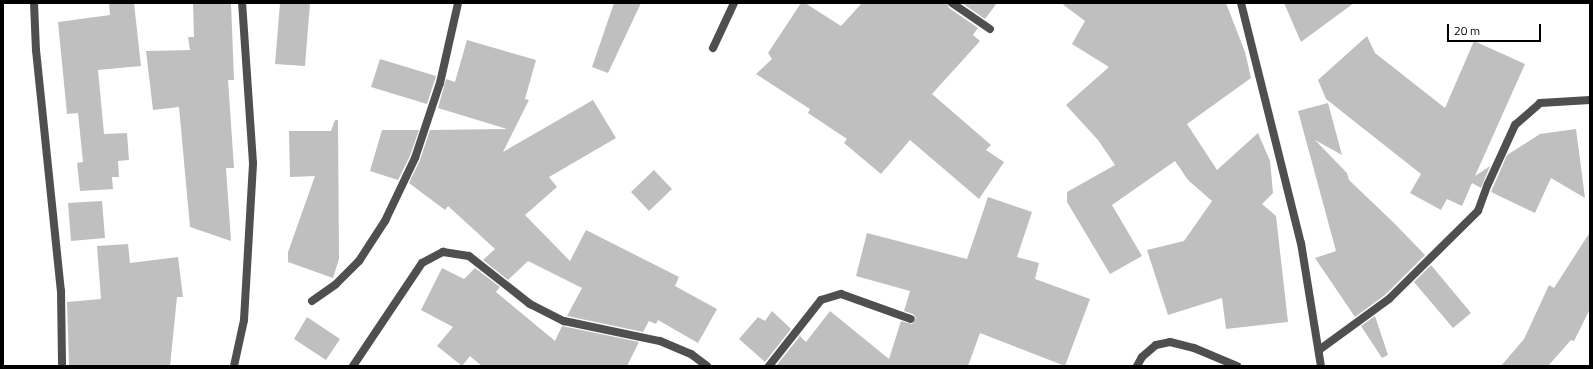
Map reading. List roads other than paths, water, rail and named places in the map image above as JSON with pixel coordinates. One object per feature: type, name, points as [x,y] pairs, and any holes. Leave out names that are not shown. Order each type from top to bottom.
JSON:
[{"type":"street","points":[[34,3],[36,50],[61,291],[62,366]]},
{"type":"street","points":[[234,366],[244,320],[253,163],[242,3]]},
{"type":"street","points":[[312,301],[336,284],[359,261],[385,221],[415,158],[440,83],[458,3]]},
{"type":"street","points":[[713,48],[734,3]]},
{"type":"street","points":[[952,3],[990,29]]},
{"type":"street","points":[[1241,3],[1301,243],[1321,366]]},
{"type":"street","points":[[1319,350],[1389,299],[1478,211],[1488,184],[1516,125],[1540,103],[1590,100]]},
{"type":"street","points":[[353,366],[422,263],[443,252],[469,256],[530,304],[564,321],[660,341],[691,354],[707,366]]},
{"type":"street","points":[[769,366],[821,300],[841,294],[911,319]]},
{"type":"street","points":[[1137,366],[1142,357],[1156,345],[1170,342],[1194,348],[1237,366]]}]
